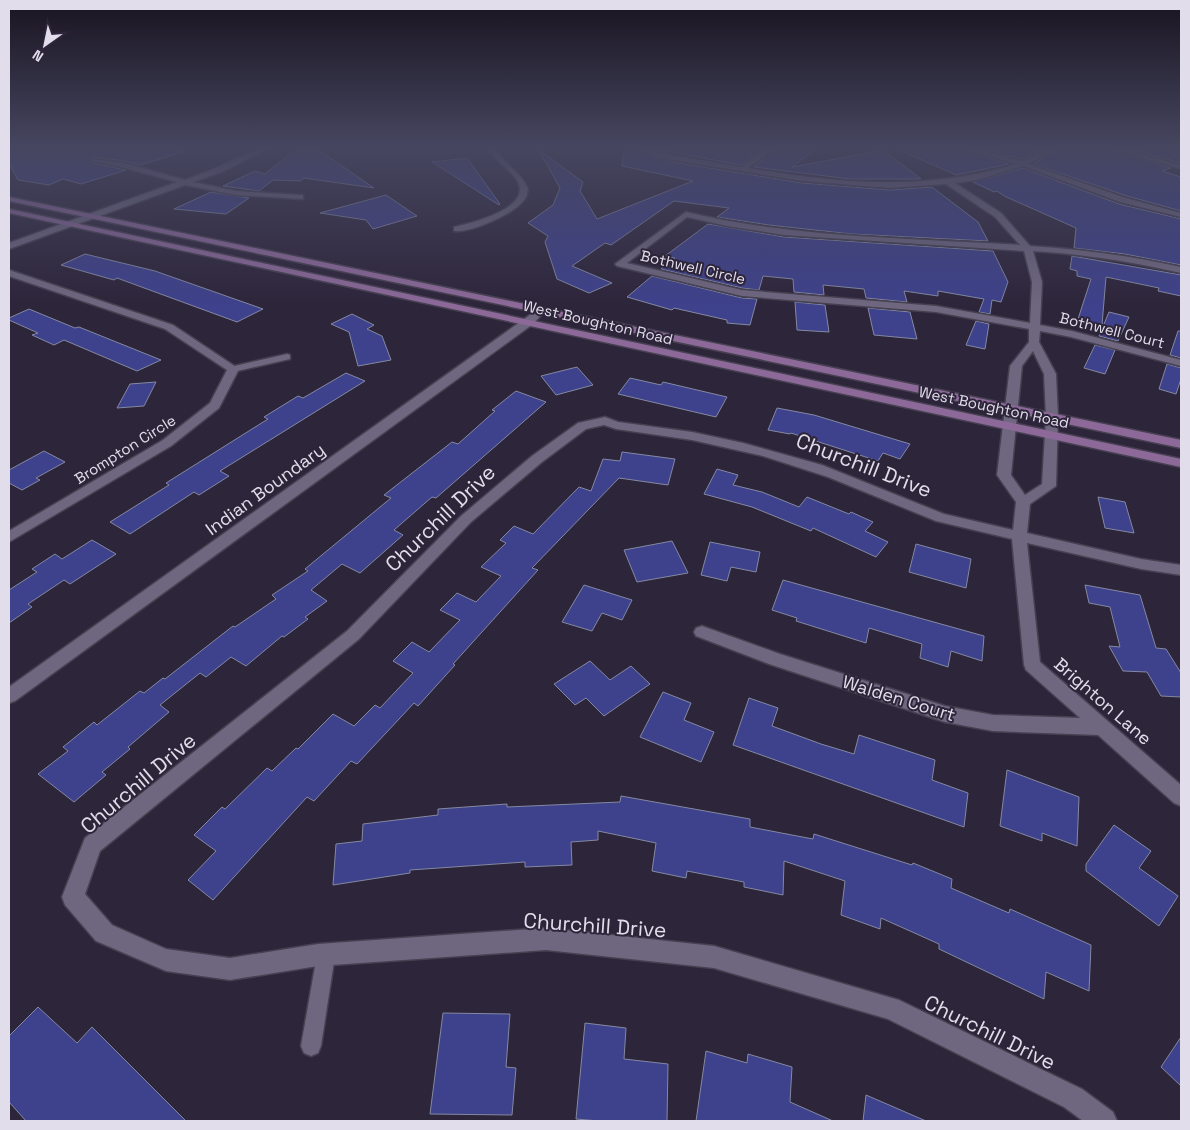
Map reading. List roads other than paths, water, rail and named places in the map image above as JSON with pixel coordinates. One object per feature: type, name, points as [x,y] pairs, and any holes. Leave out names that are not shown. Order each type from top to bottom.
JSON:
[{"type":"main road","name":"West Boughton Road","points":[[17,201],[1181,444]]},
{"type":"main road","name":"West Boughton Road","points":[[9,211],[1181,463]]},
{"type":"street","points":[[9,246],[133,201]]},
{"type":"street","points":[[457,229],[490,219],[508,211],[518,201]]},
{"type":"street","points":[[977,201],[998,214],[1027,247],[1033,262],[1037,282],[1034,342],[1050,374],[1052,417],[1048,486],[1022,502],[1004,475],[1016,366],[1034,342]]},
{"type":"street","points":[[1127,201],[1181,216]]},
{"type":"street","name":"Bothwell Circle","points":[[1027,247],[778,232],[686,214],[620,264],[742,293],[936,309],[1034,327]]},
{"type":"street","points":[[1027,247],[1086,252],[1132,259],[1181,270]]},
{"type":"street","points":[[9,273],[170,327],[232,369]]},
{"type":"street","name":"Indian Boundary","points":[[9,696],[529,322],[541,310]]},
{"type":"street","name":"Bothwell Court","points":[[1034,327],[1072,334],[1181,363]]},
{"type":"street","name":"Brompton Circle","points":[[9,537],[167,443],[215,405],[232,369]]},
{"type":"street","name":"Churchill Drive","points":[[1104,1121],[1073,1098],[891,1008],[714,957],[546,939],[418,946],[326,955],[230,969],[166,960],[104,933],[73,897],[92,845],[188,770],[353,635],[466,519],[537,459],[582,426],[605,421],[616,425],[699,437],[818,468],[916,509],[1019,537],[1141,564],[1181,570]]},
{"type":"street","name":"Brighton Lane","points":[[1022,502],[1019,537],[1032,665],[1181,796]]},
{"type":"street","name":"Walden Court","points":[[702,632],[775,659],[945,714],[994,723],[1104,727]]},
{"type":"lane","points":[[232,369],[287,357]]},
{"type":"lane","points":[[310,1046],[326,955]]}]
